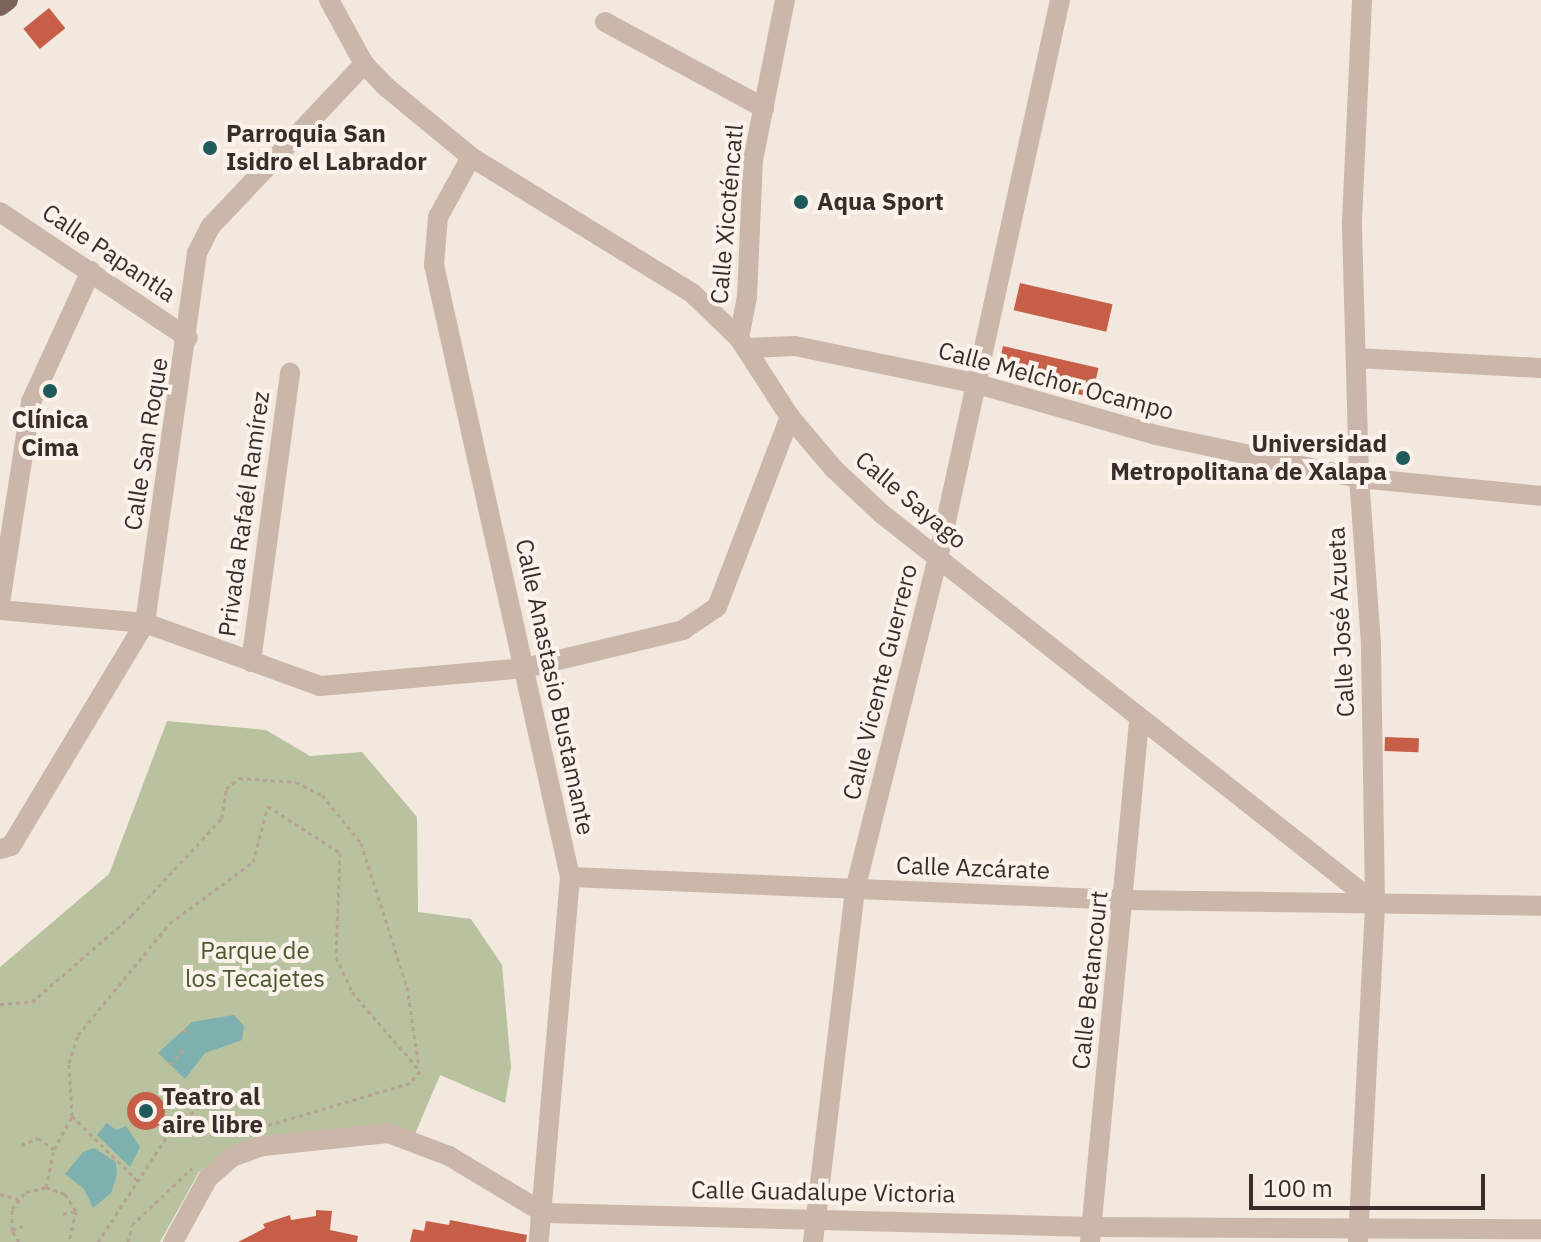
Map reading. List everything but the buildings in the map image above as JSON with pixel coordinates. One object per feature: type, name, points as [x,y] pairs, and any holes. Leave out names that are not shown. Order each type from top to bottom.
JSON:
[{"type":"main road","points":[[0,6],[8,0]]},
{"type":"street","name":"Calle Sayago","points":[[329,0],[364,64],[471,157],[692,293],[743,343],[790,417],[834,469],[1139,722],[1375,903]]},
{"type":"street","name":"Calle Xicoténcatl","points":[[743,343],[753,160],[785,0]]},
{"type":"street","name":"Calle Vicente Guerrero","points":[[813,1242],[855,890],[938,558],[1060,0]]},
{"type":"street","name":"Calle José Azueta","points":[[1358,1235],[1375,903],[1371,644],[1359,478],[1352,221],[1362,0]]},
{"type":"street","points":[[605,22],[764,108]]},
{"type":"street","name":"Calle San Roque","points":[[0,849],[11,846],[145,623],[188,338],[197,253],[211,226],[364,64]]},
{"type":"street","name":"Calle Anastasio Bustamante","points":[[471,157],[438,217],[434,265],[570,877],[544,1213],[539,1242]]},
{"type":"street","name":"Calle Papantla","points":[[0,212],[188,338]]},
{"type":"street","points":[[0,603],[31,402],[91,271]]},
{"type":"street","name":"Calle Melchor Ocampo","points":[[743,343],[795,346],[974,383],[1156,435],[1359,478],[1541,496]]},
{"type":"street","points":[[1356,358],[1541,368]]},
{"type":"street","name":"Privada Rafaél Ramírez","points":[[251,662],[290,373]]},
{"type":"street","points":[[0,610],[145,623],[320,686],[525,668],[683,630],[717,607],[790,417]]},
{"type":"street","name":"Calle Betancourt","points":[[1091,1234],[1139,722]]},
{"type":"street","name":"Calle Azcárate","points":[[570,877],[1124,900],[1375,903]]},
{"type":"street","points":[[1375,903],[1541,906]]},
{"type":"street","points":[[173,1242],[208,1178],[232,1157],[263,1146],[388,1133],[449,1156],[544,1213]]},
{"type":"street","name":"Calle Guadalupe Victoria","points":[[544,1213],[817,1216],[1091,1234],[1358,1235],[1541,1229]]},
{"type":"path","points":[[0,1004],[32,1002],[131,916],[222,818],[226,789],[239,778],[296,782],[322,795],[361,843],[407,987],[420,1071],[410,1083],[241,1135]]},
{"type":"path","points":[[46,1187],[54,1149],[72,1116],[69,1063],[78,1035],[170,923],[253,862],[268,806],[340,853],[336,957],[352,992],[420,1071]]},
{"type":"path","points":[[170,1065],[185,1047]]},
{"type":"path","points":[[98,1242],[140,1183],[167,1136],[215,1092]]},
{"type":"path","points":[[72,1116],[140,1183]]},
{"type":"path","points":[[21,1145],[38,1138],[54,1149]]},
{"type":"path","points":[[128,1242],[132,1225],[194,1166]]},
{"type":"path","points":[[0,1194],[18,1199],[36,1188],[46,1187],[65,1194],[76,1211],[71,1240],[77,1242]]},
{"type":"path","points":[[36,1188],[38,1196]]},
{"type":"path","points":[[18,1199],[12,1230],[19,1242]]},
{"type":"path","points":[[63,1214],[76,1211]]},
{"type":"path","points":[[12,1230],[23,1226]]},
{"type":"green space","name":"Parque de los Tecajetes","points":[[167,721],[266,730],[310,756],[362,752],[417,817],[418,912],[471,919],[502,965],[511,1067],[505,1103],[440,1075],[415,1134],[387,1125],[229,1150],[199,1172],[160,1242],[0,1242],[0,967],[109,874]]},
{"type":"water","points":[[234,1015],[244,1026],[242,1040],[205,1053],[185,1079],[158,1053],[192,1022]]},
{"type":"water","points":[[107,1123],[116,1130],[126,1126],[140,1147],[130,1167],[97,1135]]},
{"type":"water","points":[[94,1148],[116,1162],[117,1175],[111,1193],[93,1208],[84,1189],[65,1174],[83,1152]]},
{"type":"place","name":"Parroquia San Isidro el Labrador","points":[[210,148]]},
{"type":"place","name":"Aqua Sport","points":[[801,202]]},
{"type":"place","name":"Clínica Cima","points":[[50,391]]},
{"type":"place","name":"Universidad Metropolitana de Xalapa","points":[[1403,458]]},
{"type":"place","name":"Teatro al aire libre","points":[[146,1111]]}]
